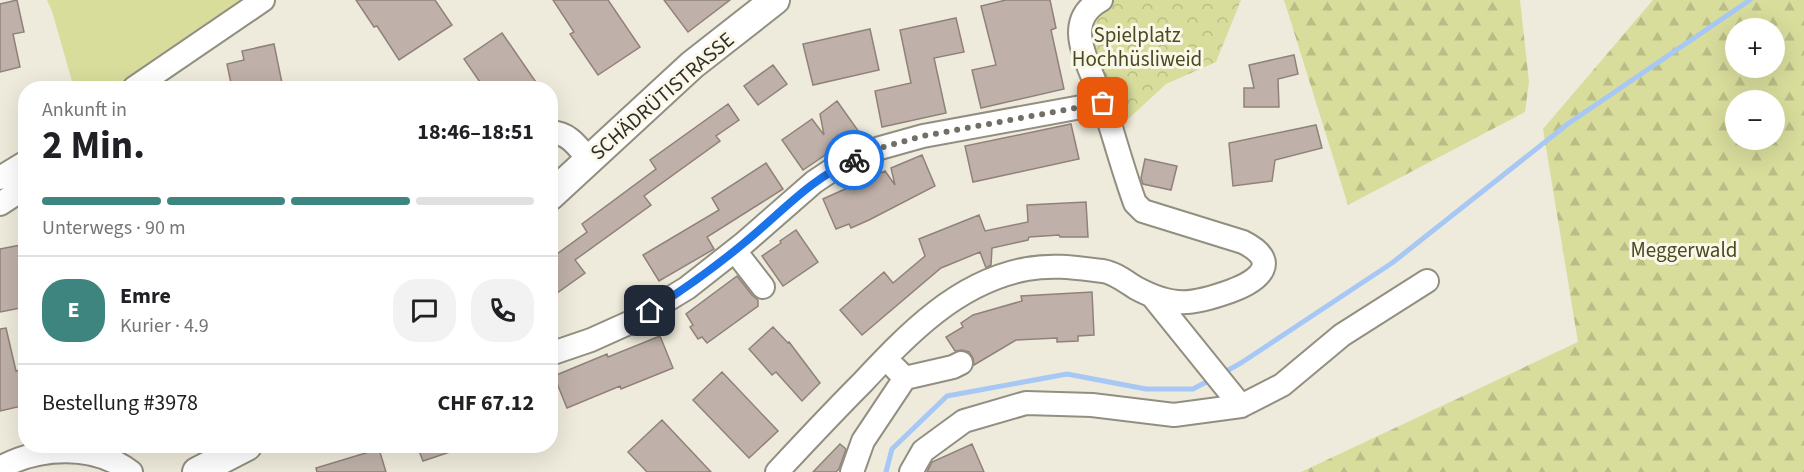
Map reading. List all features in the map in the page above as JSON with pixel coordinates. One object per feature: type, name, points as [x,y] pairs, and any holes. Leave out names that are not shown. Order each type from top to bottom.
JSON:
[{"type":"main road","name":"SCHÄDRÜTISTRASSE","points":[[558,189],[692,65],[775,0]]},
{"type":"main road","points":[[196,472],[233,453]]},
{"type":"street","points":[[144,81],[263,0]]},
{"type":"street","points":[[777,472],[930,315],[964,292],[993,278],[1027,269],[1063,265],[1108,272],[1153,297],[1189,303],[1235,290],[1261,272],[1264,264],[1262,255],[1254,248],[1243,242],[1143,212],[1135,203],[1082,46],[1080,32],[1083,18],[1091,6],[1101,0]]},
{"type":"street","points":[[558,351],[591,340],[631,322],[687,288],[735,251],[814,182],[835,168],[880,148],[923,136],[1103,103]]},
{"type":"street","points":[[558,132],[569,137],[589,160]]},
{"type":"street","points":[[0,178],[18,167]]},
{"type":"street","points":[[0,204],[18,192]]},
{"type":"street","points":[[735,251],[763,287]]},
{"type":"street","points":[[911,472],[923,451],[964,421],[1026,403],[1092,405],[1174,415],[1236,400],[1282,385],[1342,335],[1427,281]]},
{"type":"street","points":[[1153,297],[1236,400]]},
{"type":"street","points":[[886,358],[905,378]]},
{"type":"street","points":[[852,472],[863,441],[905,378],[962,363]]},
{"type":"street","points":[[0,468],[33,457],[55,453]]},
{"type":"street","points":[[86,453],[115,461],[131,472]]},
{"type":"green space","points":[[47,0],[247,0],[122,81],[72,81]]},
{"type":"green space","name":"Spielplatz Hochhüsliweid","points":[[1113,0],[1241,0],[1216,62],[1166,84],[1115,129],[1088,48],[1088,18],[1103,3]]},
{"type":"green space","points":[[1284,0],[1520,0],[1529,82],[1525,112],[1348,205]]},
{"type":"green space","name":"Meggerwald","points":[[1653,0],[1804,0],[1804,472],[1301,472],[1578,342],[1543,129]]},
{"type":"building","points":[[17,0],[24,32],[13,34],[20,67],[0,72],[0,4]]},
{"type":"building","points":[[356,0],[435,0],[452,25],[399,60],[377,26],[374,27]]},
{"type":"building","points":[[553,0],[608,0],[640,47],[598,75],[570,34],[574,32]]},
{"type":"building","points":[[664,0],[730,0],[688,32]]},
{"type":"building","points":[[1006,0],[1050,0],[1056,28],[1051,30],[1064,89],[981,108],[972,70],[996,65],[981,6]]},
{"type":"building","points":[[956,18],[964,52],[934,58],[946,113],[882,127],[875,91],[911,83],[900,30]]},
{"type":"building","points":[[870,29],[879,70],[813,85],[803,44]]},
{"type":"building","points":[[502,33],[535,81],[479,81],[464,59]]},
{"type":"building","points":[[274,44],[282,81],[231,81],[227,64],[244,60],[242,51]]},
{"type":"building","points":[[1294,55],[1298,74],[1278,79],[1279,107],[1244,107],[1244,88],[1254,88],[1249,65]]},
{"type":"building","points":[[773,65],[787,84],[758,105],[744,86]]},
{"type":"building","points":[[837,101],[859,132],[803,170],[782,140],[812,119],[824,135],[820,114]]},
{"type":"building","points":[[728,104],[739,120],[716,136],[720,141],[644,196],[651,205],[575,260],[585,273],[558,292],[558,253],[587,232],[582,224],[656,169],[650,160]]},
{"type":"building","points":[[1071,124],[1079,159],[973,182],[965,146]]},
{"type":"building","points":[[1316,125],[1322,148],[1275,160],[1272,181],[1233,186],[1229,143]]},
{"type":"building","points":[[922,155],[935,186],[851,228],[849,224],[836,229],[823,199],[885,171],[895,185],[891,168]]},
{"type":"building","points":[[1145,159],[1177,166],[1171,190],[1143,184],[1141,178]]},
{"type":"building","points":[[766,163],[783,189],[707,237],[714,249],[659,281],[643,255],[719,210],[712,198]]},
{"type":"building","points":[[1086,202],[1088,237],[1060,237],[1059,235],[1029,237],[1028,240],[992,248],[991,265],[986,268],[980,252],[941,268],[862,335],[840,310],[884,272],[893,283],[925,256],[919,239],[979,215],[985,231],[1028,222],[1027,205]]},
{"type":"building","points":[[796,230],[818,262],[783,286],[762,256]]},
{"type":"building","points":[[18,246],[18,309],[0,312],[0,249]]},
{"type":"building","points":[[737,276],[758,300],[758,306],[707,343],[702,337],[698,339],[690,327],[693,325],[686,314]]},
{"type":"building","points":[[1092,292],[1094,335],[1078,336],[1078,341],[1057,342],[1057,338],[1016,340],[974,365],[969,352],[955,351],[946,337],[963,327],[961,323],[973,315],[1022,301],[1021,296]]},
{"type":"building","points":[[773,327],[789,342],[820,383],[802,401],[776,372],[772,375],[749,349]]},
{"type":"building","points":[[6,328],[16,371],[18,371],[18,407],[0,411],[0,329]]},
{"type":"building","points":[[660,336],[673,368],[621,389],[620,386],[567,408],[558,386],[558,374],[607,354],[608,357]]},
{"type":"building","points":[[722,372],[778,431],[749,458],[693,400]]},
{"type":"building","points":[[662,420],[711,472],[647,472],[628,452]]},
{"type":"building","points":[[840,444],[846,449],[839,469],[836,472],[813,472]]},
{"type":"building","points":[[972,444],[984,472],[927,472],[932,462]]},
{"type":"building","points":[[366,453],[380,453],[386,472],[317,472],[316,468]]},
{"type":"building","points":[[420,453],[447,453],[423,461]]},
{"type":"waterway","points":[[1223,373],[1392,263],[1569,123],[1750,0]]},
{"type":"waterway","points":[[886,472],[892,449],[947,396],[1067,374],[1146,389],[1193,389],[1212,379]]},
{"type":"way so far","points":[[854,160],[880,148],[923,136],[1103,103]]},
{"type":"route","points":[[650,311],[687,288],[743,244],[814,182],[835,168],[854,160]]}]
